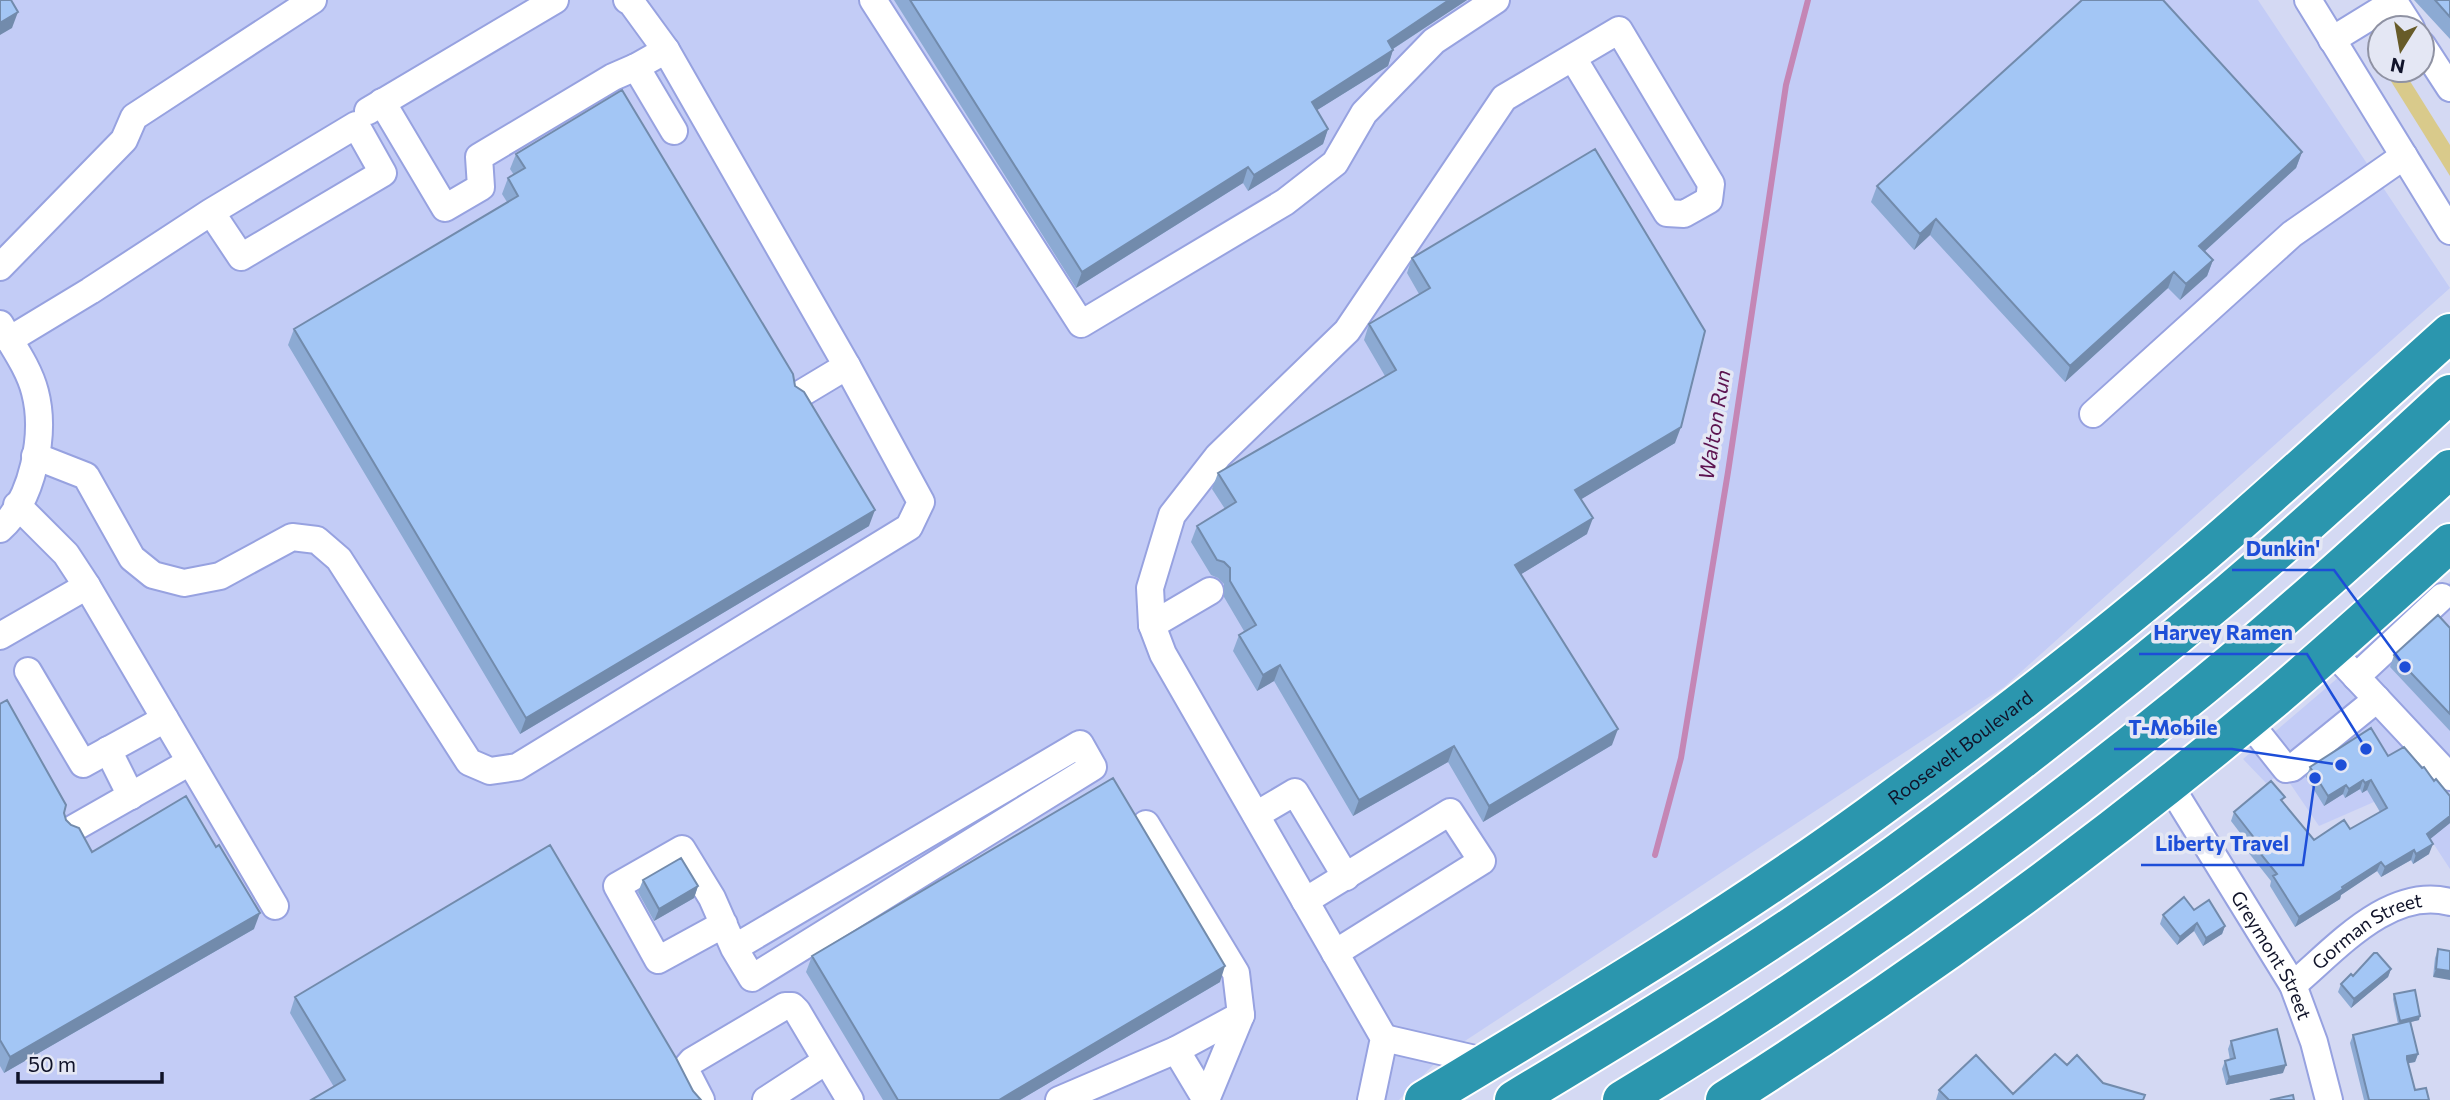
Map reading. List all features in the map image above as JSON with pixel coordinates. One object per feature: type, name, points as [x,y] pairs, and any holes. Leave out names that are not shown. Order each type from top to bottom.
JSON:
[{"type":"highway","name":"Roosevelt Boulevard","points":[[1424,1100],[1601,994],[1826,846],[1951,754],[2116,626],[2276,490],[2450,333]]},
{"type":"highway","points":[[1514,1100],[1625,1034],[1787,929],[1896,854],[2063,727],[2217,603],[2450,394]]},
{"type":"highway","points":[[1622,1100],[1841,960],[2013,835],[2180,705],[2265,634],[2450,469]]},
{"type":"highway","points":[[2013,835],[2253,714],[2343,663],[2385,625],[2436,591],[2450,543]]},
{"type":"highway","points":[[1979,791],[2116,626]]},
{"type":"highway","points":[[1725,1100],[1960,943],[2169,784],[2253,714]]},
{"type":"street","points":[[0,267],[124,140],[134,117],[313,0]]},
{"type":"street","points":[[0,529],[7,523],[29,484],[40,437],[35,392],[5,332],[90,291],[211,212],[356,125],[367,111],[555,0]]},
{"type":"street","points":[[35,456],[86,476],[132,558],[153,575],[184,583],[220,576],[292,537],[317,540],[339,559],[469,762],[490,771],[517,767],[909,527],[921,502],[847,366],[666,50],[628,0]]},
{"type":"street","points":[[873,0],[1081,324],[1285,202],[1335,163],[1364,113],[1434,41],[1496,0]]},
{"type":"street","points":[[2308,0],[2450,231]]},
{"type":"street","points":[[2332,40],[2393,1]]},
{"type":"street","points":[[1371,1100],[1384,1038],[1163,654],[1152,625],[1150,588],[1172,515],[1217,456],[1347,331],[1504,98],[1619,30],[1711,184],[1709,200],[1684,214],[1667,213],[1573,58]]},
{"type":"street","points":[[382,102],[445,208],[481,187],[479,157],[613,77],[666,50]]},
{"type":"street","points":[[2436,54],[2450,88]]},
{"type":"street","points":[[636,67],[674,131]]},
{"type":"street","points":[[211,212],[241,257],[383,173],[356,125]]},
{"type":"street","points":[[2093,414],[2292,234],[2404,156]]},
{"type":"street","points":[[802,393],[847,366]]},
{"type":"street","points":[[18,505],[66,554],[87,586],[275,906]]},
{"type":"street","points":[[0,636],[87,586]]},
{"type":"street","points":[[1152,625],[1210,591]]},
{"type":"street","points":[[2343,663],[2450,777]]},
{"type":"street","points":[[28,671],[83,764],[165,719]]},
{"type":"street","points":[[2253,714],[2286,769],[2292,768],[2377,699]]},
{"type":"street","points":[[724,924],[734,948],[752,978],[1093,767],[1080,744],[734,948]]},
{"type":"street","points":[[108,750],[131,796]]},
{"type":"street","points":[[74,828],[190,762]]},
{"type":"street","name":"Greymont Street","points":[[2169,784],[2293,985],[2314,1042],[2329,1100]]},
{"type":"street","points":[[1256,815],[1295,792],[1346,877]]},
{"type":"street","points":[[1305,901],[1450,812],[1482,861],[1335,953]]},
{"type":"street","points":[[1146,824],[1236,974],[1241,1016],[1206,1100],[1176,1050]]},
{"type":"street","name":"Gorman Street","points":[[2293,985],[2376,915],[2402,903],[2423,899],[2450,902]]},
{"type":"street","points":[[701,1100],[685,1069],[692,1061],[785,1006],[792,1006],[797,1011],[850,1100]]},
{"type":"street","points":[[1059,1100],[1176,1050],[1241,1016]]},
{"type":"street","points":[[1384,1038],[1488,1062]]},
{"type":"street","points":[[765,1100],[826,1060]]},
{"type":"shaded area","points":[[0,0],[2258,0],[2450,288],[2004,687],[1442,1056],[1399,1100],[0,1100]]},
{"type":"shaded area","points":[[2393,84],[2412,84],[2450,145],[2450,176]]},
{"type":"shaded area","points":[[2450,582],[2450,869],[2399,791],[2319,826],[2283,773],[2266,783],[2243,759]]},
{"type":"building","points":[[0,0],[11,0],[18,12],[0,23]]},
{"type":"building","points":[[910,0],[1449,0],[1388,41],[1393,50],[1312,102],[1328,129],[1254,175],[1248,167],[1082,272]]},
{"type":"building","points":[[2082,0],[2163,0],[2302,152],[2199,246],[2213,260],[2186,284],[2174,272],[2070,366],[1936,219],[1920,234],[1877,186]]},
{"type":"building","points":[[2435,0],[2450,0],[2450,17]]},
{"type":"building","points":[[622,90],[793,374],[795,386],[804,392],[875,510],[526,718],[294,329],[518,196],[508,178],[525,168],[516,154]]},
{"type":"building","points":[[1595,149],[1705,331],[1681,427],[1575,490],[1593,518],[1515,565],[1618,729],[1489,806],[1454,746],[1359,800],[1280,665],[1263,675],[1239,635],[1256,625],[1230,581],[1230,568],[1217,560],[1197,526],[1236,502],[1218,473],[1396,370],[1369,324],[1430,288],[1412,258]]},
{"type":"building","points":[[2438,615],[2450,628],[2450,714],[2394,655]]},
{"type":"building","points":[[7,700],[66,805],[66,820],[79,828],[92,852],[186,796],[260,913],[10,1057],[0,1040],[0,704]]},
{"type":"building","points":[[2371,728],[2388,756],[2404,747],[2434,781],[2436,779],[2450,796],[2450,816],[2427,834],[2433,844],[2416,854],[2414,850],[2385,867],[2381,862],[2299,917],[2273,876],[2277,874],[2251,842],[2255,839],[2234,812],[2271,781],[2285,797],[2281,800],[2314,840],[2344,820],[2350,829],[2387,808],[2371,780],[2365,783],[2363,780],[2349,789],[2346,785],[2328,796],[2310,767]]},
{"type":"building","points":[[1113,778],[1225,966],[999,1100],[898,1100],[812,956]]},
{"type":"building","points":[[550,845],[693,1091],[701,1100],[311,1100],[345,1080],[295,997]]},
{"type":"building","points":[[681,858],[698,886],[659,909],[643,880]]},
{"type":"building","points":[[2184,897],[2194,910],[2209,900],[2225,926],[2206,938],[2197,923],[2180,937],[2163,915]]},
{"type":"building","points":[[2438,949],[2450,951],[2450,971],[2436,969]]},
{"type":"building","points":[[2374,953],[2391,969],[2354,999],[2341,984],[2351,974],[2353,976]]},
{"type":"building","points":[[2415,990],[2420,1016],[2400,1021],[2394,994]]},
{"type":"building","points":[[2410,1021],[2418,1054],[2407,1056],[2407,1059],[2415,1090],[2426,1088],[2429,1100],[2369,1100],[2353,1035]]},
{"type":"building","points":[[2277,1029],[2286,1065],[2229,1077],[2225,1061],[2235,1058],[2231,1041]]},
{"type":"building","points":[[2055,1054],[2067,1065],[2077,1055],[2103,1083],[2145,1095],[2143,1100],[1949,1100],[1939,1090],[1976,1055],[2013,1094]]},
{"type":"building","points":[[2293,1095],[2294,1100],[2270,1100]]},
{"type":"waterway","name":"Walton Run","points":[[1655,855],[1681,758],[1728,472],[1786,85],[1808,0]]},
{"type":"place","name":"Dunkin'","points":[[2405,667]]},
{"type":"place","name":"Harvey Ramen","points":[[2366,749]]},
{"type":"place","name":"T-Mobile","points":[[2341,765]]},
{"type":"place","name":"Liberty Travel","points":[[2315,778]]}]
